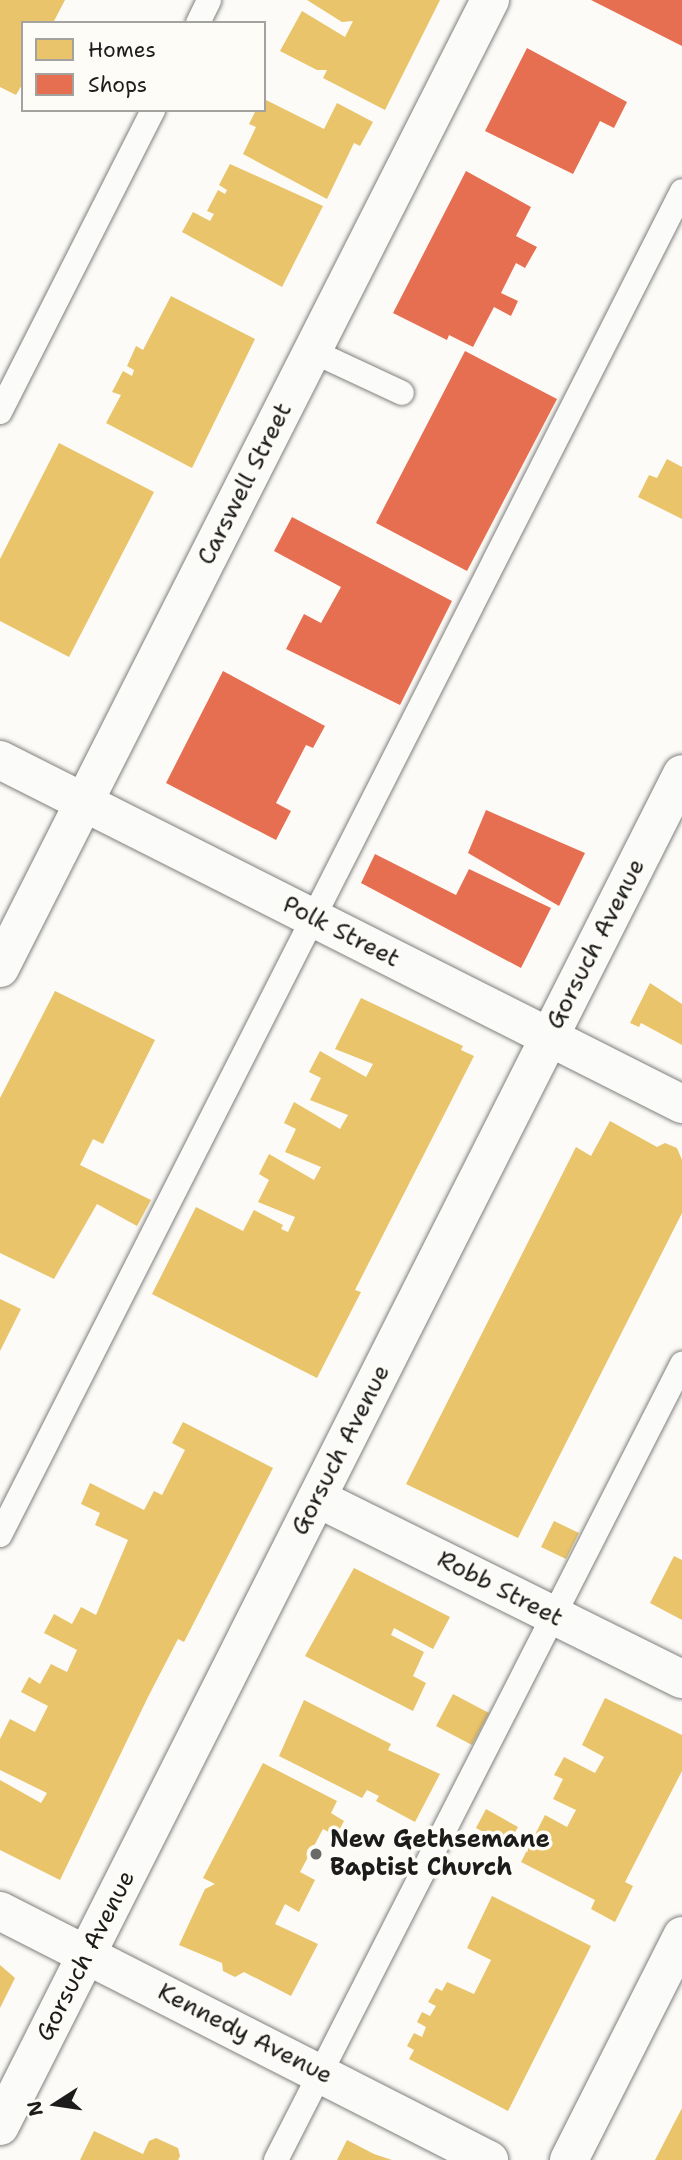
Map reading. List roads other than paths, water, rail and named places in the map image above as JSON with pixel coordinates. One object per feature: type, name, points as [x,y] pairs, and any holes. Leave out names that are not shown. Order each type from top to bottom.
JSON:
[{"type":"street","name":"Carswell Street","points":[[0,968],[490,0]]},
{"type":"street","name":"Polk Street","points":[[0,760],[682,1104]]},
{"type":"street","name":"Gorsuch Avenue","points":[[0,2126],[682,774]]},
{"type":"street","name":"Robb Street","points":[[317,1498],[682,1679]]},
{"type":"street","name":"Kennedy Avenue","points":[[0,1911],[321,2072],[489,2160]]},
{"type":"street","points":[[569,2160],[679,1951]]},
{"type":"lane","points":[[199,21],[209,0]]},
{"type":"lane","points":[[0,412],[152,112]]},
{"type":"lane","points":[[0,1535],[682,191]]},
{"type":"lane","points":[[312,351],[402,393]]},
{"type":"lane","points":[[276,2160],[682,1364]]},
{"type":"place","name":"New Gethsemane Baptist Church","points":[[316,1854]]}]
